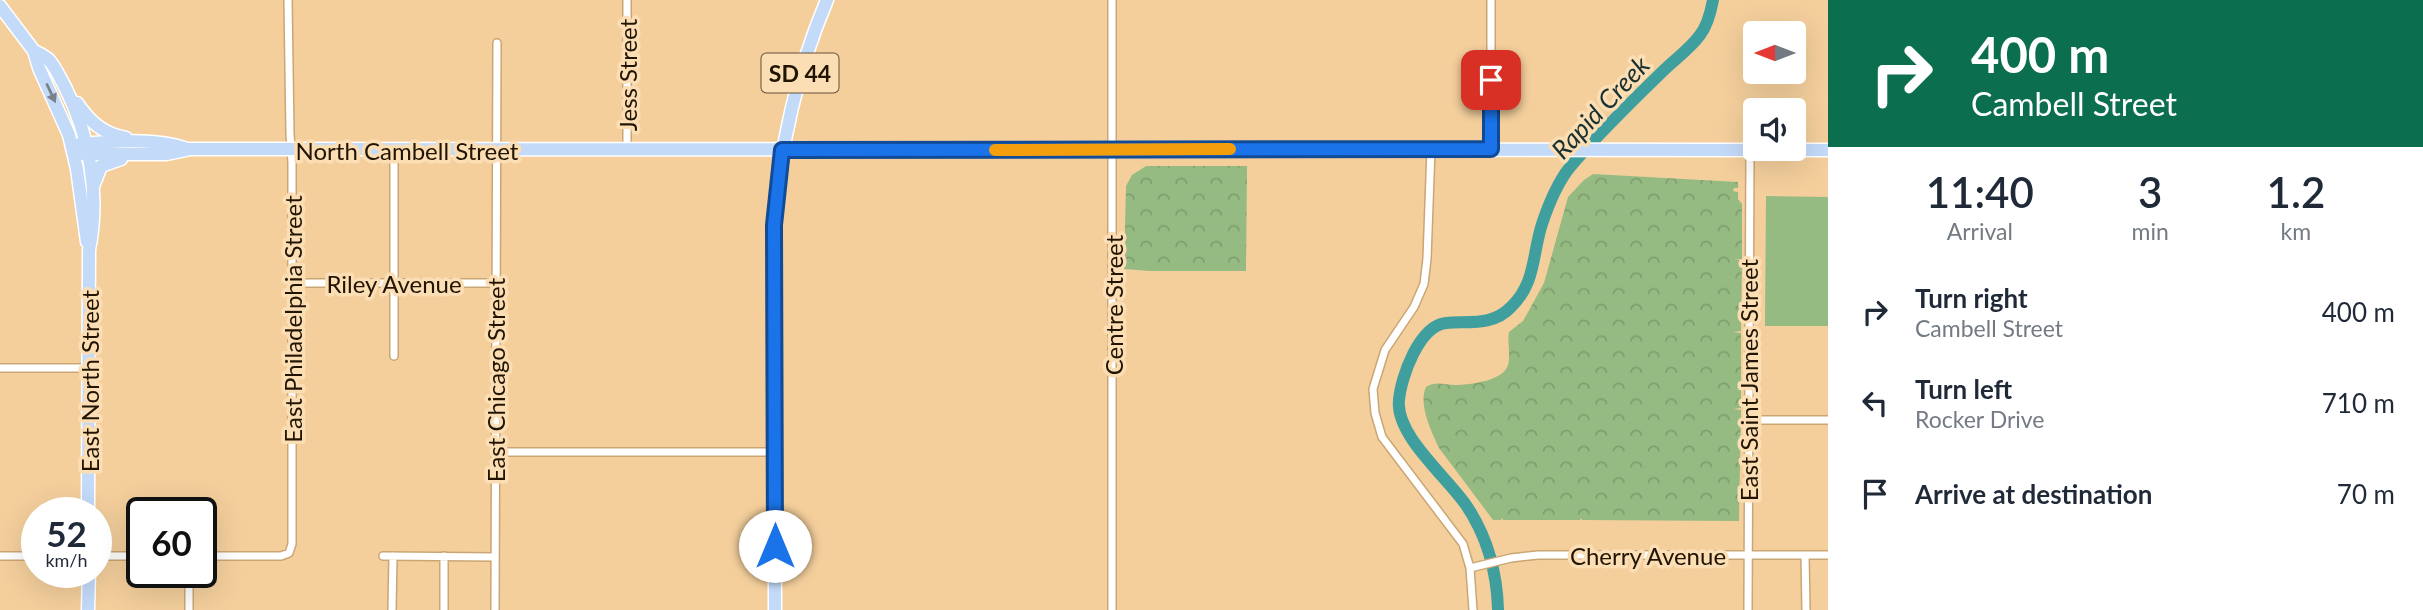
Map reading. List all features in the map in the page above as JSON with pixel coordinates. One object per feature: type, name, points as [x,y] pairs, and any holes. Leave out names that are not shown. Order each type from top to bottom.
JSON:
[{"type":"main road","name":"SD 44","points":[[775,610],[774,225],[782,150],[797,83],[827,0]]},
{"type":"main road","name":"East North Street","points":[[0,6],[34,51],[39,68],[80,149],[93,191],[94,221],[89,250]]},
{"type":"main road","name":"East North Street","points":[[34,51],[50,60],[61,78],[74,107],[80,149],[89,250],[89,497]]},
{"type":"main road","points":[[61,78],[87,116],[100,128],[120,137],[164,144]]},
{"type":"main road","name":"North Cambell Street","points":[[80,149],[164,144],[187,149],[291,150],[1743,150]]},
{"type":"main road","name":"North Cambell Street","points":[[80,149],[147,154],[176,153],[187,149]]},
{"type":"main road","name":"North Cambell Street","points":[[1806,150],[1828,150]]},
{"type":"main road","points":[[93,191],[98,170],[103,164],[147,154]]},
{"type":"main road","points":[[88,610],[89,588]]},
{"type":"street","name":"East Philadelphia Street","points":[[217,556],[281,556],[289,553],[292,544],[288,0]]},
{"type":"street","name":"Jess Street","points":[[627,0],[627,149]]},
{"type":"street","name":"Centre Street","points":[[1112,0],[1112,610]]},
{"type":"street","points":[[1491,0],[1491,149]]},
{"type":"street","name":"East Chicago Street","points":[[495,610],[497,43]]},
{"type":"street","points":[[1431,149],[1424,284],[1413,307],[1385,350],[1373,389],[1375,414],[1382,437],[1463,544],[1470,568],[1473,610]]},
{"type":"street","points":[[394,150],[394,356]]},
{"type":"street","name":"East Saint James Street","points":[[1748,610],[1750,161]]},
{"type":"street","name":"Riley Avenue","points":[[292,283],[495,283]]},
{"type":"street","points":[[0,368],[89,368]]},
{"type":"street","points":[[1748,420],[1828,421]]},
{"type":"street","points":[[495,453],[775,452]]},
{"type":"street","name":"Cherry Avenue","points":[[1470,568],[1511,558],[1538,555],[1828,555]]},
{"type":"street","points":[[1805,555],[1806,610]]},
{"type":"street","points":[[0,556],[21,556]]},
{"type":"street","points":[[383,556],[495,557]]},
{"type":"street","points":[[392,610],[393,556]]},
{"type":"street","points":[[443,610],[444,556]]},
{"type":"street","points":[[189,588],[189,610]]},
{"type":"green space","points":[[1146,166],[1247,166],[1246,271],[1124,269],[1126,186],[1132,175]]},
{"type":"green space","points":[[1593,174],[1738,182],[1738,188],[1733,191],[1738,192],[1738,199],[1742,204],[1742,259],[1733,260],[1742,260],[1741,331],[1733,332],[1741,333],[1741,408],[1733,409],[1741,410],[1739,521],[1581,518],[1493,520],[1439,448],[1432,434],[1424,409],[1426,387],[1434,384],[1479,382],[1494,378],[1505,370],[1509,361],[1509,332],[1523,321],[1544,283],[1568,197]]},
{"type":"green space","points":[[1766,196],[1828,197],[1828,326],[1765,326]]},
{"type":"waterway","name":"Rapid Creek","points":[[1498,610],[1496,582],[1480,529],[1458,494],[1424,455],[1405,427],[1399,400],[1408,366],[1420,343],[1436,326],[1489,320],[1504,313],[1519,298],[1529,278],[1544,217],[1566,173],[1615,118],[1696,40],[1707,23],[1713,0]]},
{"type":"slow traffic","points":[[995,150],[1230,149]]},
{"type":"route","points":[[775,546],[774,225],[782,150],[1491,149],[1491,80]]}]
